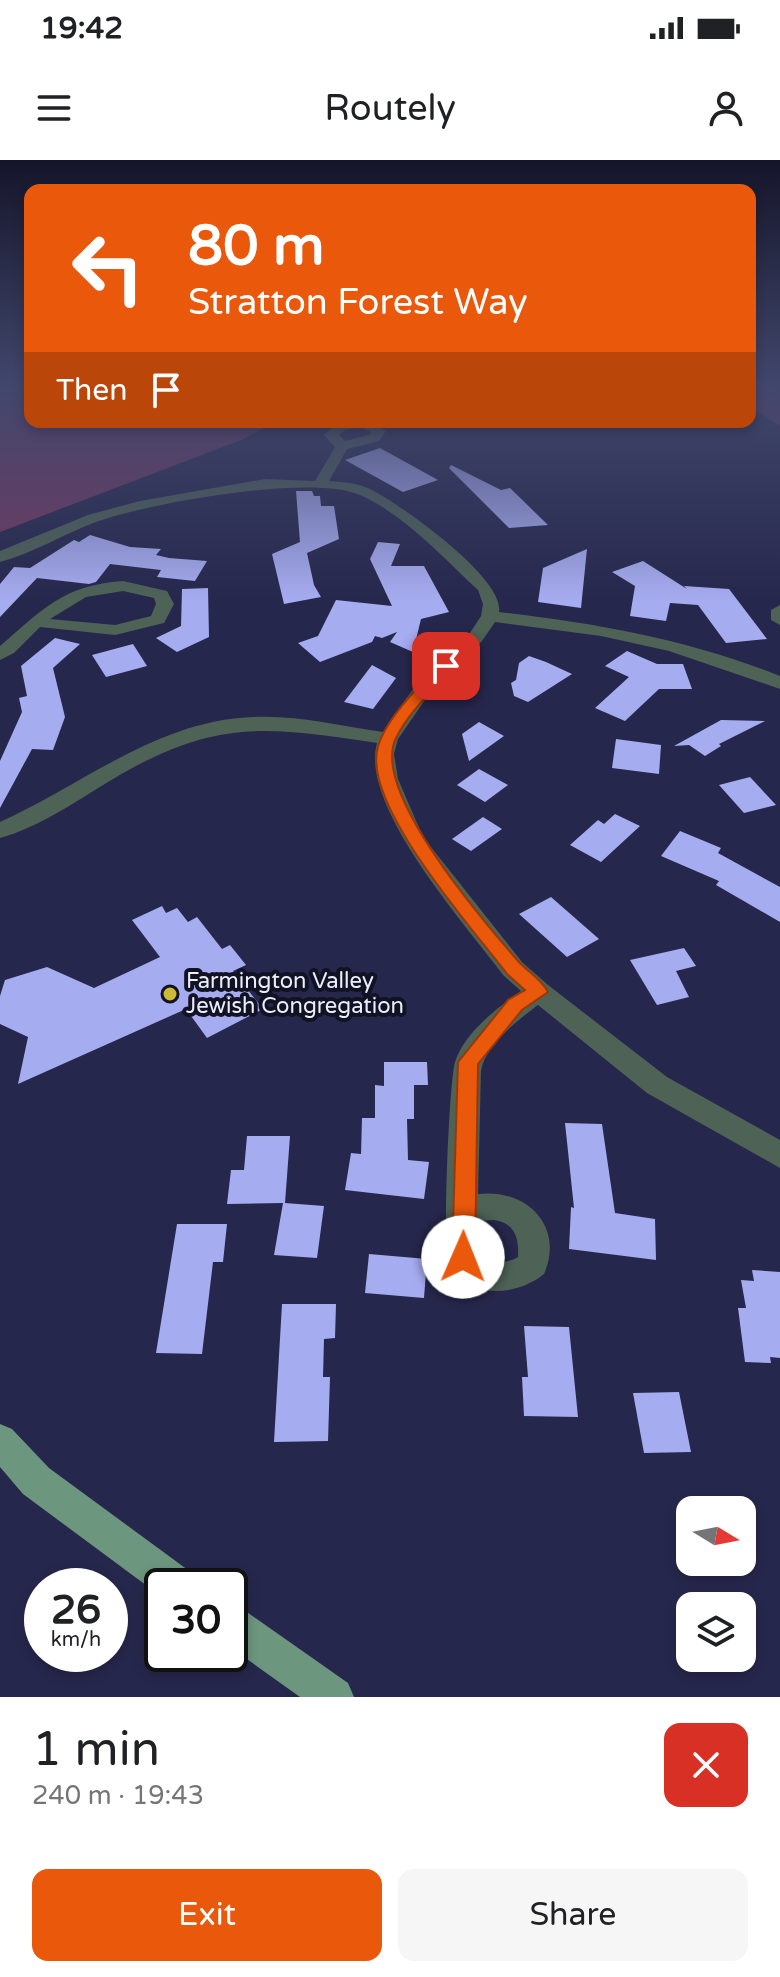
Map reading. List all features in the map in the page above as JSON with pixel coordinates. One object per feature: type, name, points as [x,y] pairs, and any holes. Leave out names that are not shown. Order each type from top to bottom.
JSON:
[{"type":"main road","points":[[0,1441],[36,1481],[154,1568]]},
{"type":"main road","points":[[248,1637],[334,1697]]},
{"type":"street","points":[[321,483],[335,458]]},
{"type":"street","points":[[0,557],[59,530],[140,506],[265,483],[321,483],[364,491],[411,520],[485,588],[492,604],[490,616],[476,637],[420,693],[388,739],[384,754],[388,779],[413,839],[513,969],[539,992],[657,1085],[780,1155]]},
{"type":"street","points":[[0,655],[56,605],[105,589],[142,587],[161,595],[165,604],[158,619],[134,629],[112,630],[39,622]]},
{"type":"street","points":[[780,610],[780,620]]},
{"type":"street","points":[[490,616],[648,637],[725,660],[780,683]]},
{"type":"street","points":[[0,831],[168,742],[202,730],[258,723],[388,739]]},
{"type":"street","points":[[464,1211],[468,1062],[515,1005],[539,992]]},
{"type":"shaded area","points":[[0,458],[195,458],[0,532]]},
{"type":"building","points":[[398,458],[438,480],[403,492],[345,460]]},
{"type":"building","points":[[451,465],[501,490],[510,488],[548,525],[509,528],[449,468]]},
{"type":"building","points":[[296,491],[312,491],[314,496],[320,496],[321,506],[334,506],[339,539],[307,553],[314,585],[321,597],[284,604],[272,554],[300,542]]},
{"type":"building","points":[[90,535],[130,547],[161,549],[156,555],[169,558],[207,561],[195,581],[157,577],[161,570],[110,564],[96,582],[89,584],[37,578],[0,617],[0,584],[14,567],[30,568],[74,540],[79,542]]},
{"type":"building","points":[[378,542],[400,544],[391,566],[424,566],[449,612],[421,619],[413,652],[390,642],[397,632],[382,638],[375,636],[372,642],[320,662],[298,643],[318,636],[336,600],[392,606],[370,559]]},
{"type":"building","points":[[587,549],[581,608],[538,602],[543,568]]},
{"type":"building","points":[[643,561],[687,589],[684,586],[729,589],[767,639],[726,643],[698,605],[670,603],[666,621],[630,616],[635,586],[612,572]]},
{"type":"building","points":[[208,588],[209,637],[177,652],[156,638],[181,626],[182,589]]},
{"type":"building","points":[[55,638],[80,644],[53,668],[65,717],[53,750],[32,749],[0,808],[0,761],[22,712],[19,698],[27,696],[21,666]]},
{"type":"building","points":[[133,644],[147,666],[106,677],[92,655]]},
{"type":"building","points":[[627,651],[657,664],[683,664],[692,689],[659,689],[625,721],[595,708],[629,677],[605,666]]},
{"type":"building","points":[[529,656],[572,674],[528,702],[514,696],[511,683],[516,680],[519,663]]},
{"type":"building","points":[[372,665],[396,678],[373,709],[344,702]]},
{"type":"building","points":[[721,720],[765,721],[719,744],[721,746],[705,756],[689,745],[674,746]]},
{"type":"building","points":[[479,722],[504,736],[469,761],[462,734]]},
{"type":"building","points":[[616,739],[661,745],[659,774],[612,768]]},
{"type":"building","points":[[479,769],[508,785],[485,802],[457,785]]},
{"type":"building","points":[[750,777],[776,805],[744,813],[719,785]]},
{"type":"building","points":[[615,814],[640,826],[601,862],[570,845],[598,820],[604,824]]},
{"type":"building","points":[[483,817],[502,829],[471,851],[452,839]]},
{"type":"building","points":[[680,831],[721,848],[718,853],[780,887],[780,922],[716,885],[719,881],[661,856]]},
{"type":"building","points":[[551,897],[599,939],[567,957],[519,914]]},
{"type":"building","name":"Farmington Valley Jewish Congregation","points":[[162,906],[166,913],[177,908],[188,922],[197,917],[222,949],[230,945],[246,965],[233,971],[263,1009],[207,1038],[186,1009],[18,1084],[28,1037],[0,1024],[0,996],[5,980],[47,967],[94,988],[160,957],[132,920]]},
{"type":"building","points":[[684,948],[696,966],[676,971],[689,997],[657,1005],[630,960]]},
{"type":"building","points":[[384,1062],[427,1062],[428,1085],[414,1085],[414,1119],[407,1119],[408,1160],[429,1162],[424,1199],[345,1190],[351,1153],[361,1154],[362,1118],[375,1118],[375,1085],[384,1086]]},
{"type":"building","points":[[565,1123],[602,1124],[615,1213],[655,1219],[656,1260],[569,1249],[571,1207],[574,1208]]},
{"type":"building","points":[[247,1136],[290,1136],[285,1203],[324,1206],[317,1258],[274,1255],[283,1203],[227,1204],[231,1170],[244,1170]]},
{"type":"building","points":[[177,1224],[227,1224],[223,1262],[213,1262],[202,1354],[156,1353]]},
{"type":"building","points":[[369,1254],[427,1259],[424,1298],[365,1293]]},
{"type":"building","points":[[752,1270],[780,1272],[780,1358],[770,1357],[771,1363],[745,1362],[738,1308],[746,1308],[741,1280],[754,1281]]},
{"type":"building","points":[[282,1304],[336,1304],[335,1338],[324,1339],[323,1377],[330,1377],[328,1441],[274,1442]]},
{"type":"building","points":[[524,1326],[569,1327],[578,1417],[524,1416],[522,1377],[528,1377]]},
{"type":"building","points":[[679,1392],[691,1452],[644,1453],[633,1393]]},
{"type":"place","name":"Farmington Valley Jewish Congregation","points":[[170,994]]},
{"type":"route","points":[[446,666],[420,693],[388,739],[384,754],[388,779],[413,839],[513,969],[539,992],[515,1005],[468,1062],[463,1257]]}]
